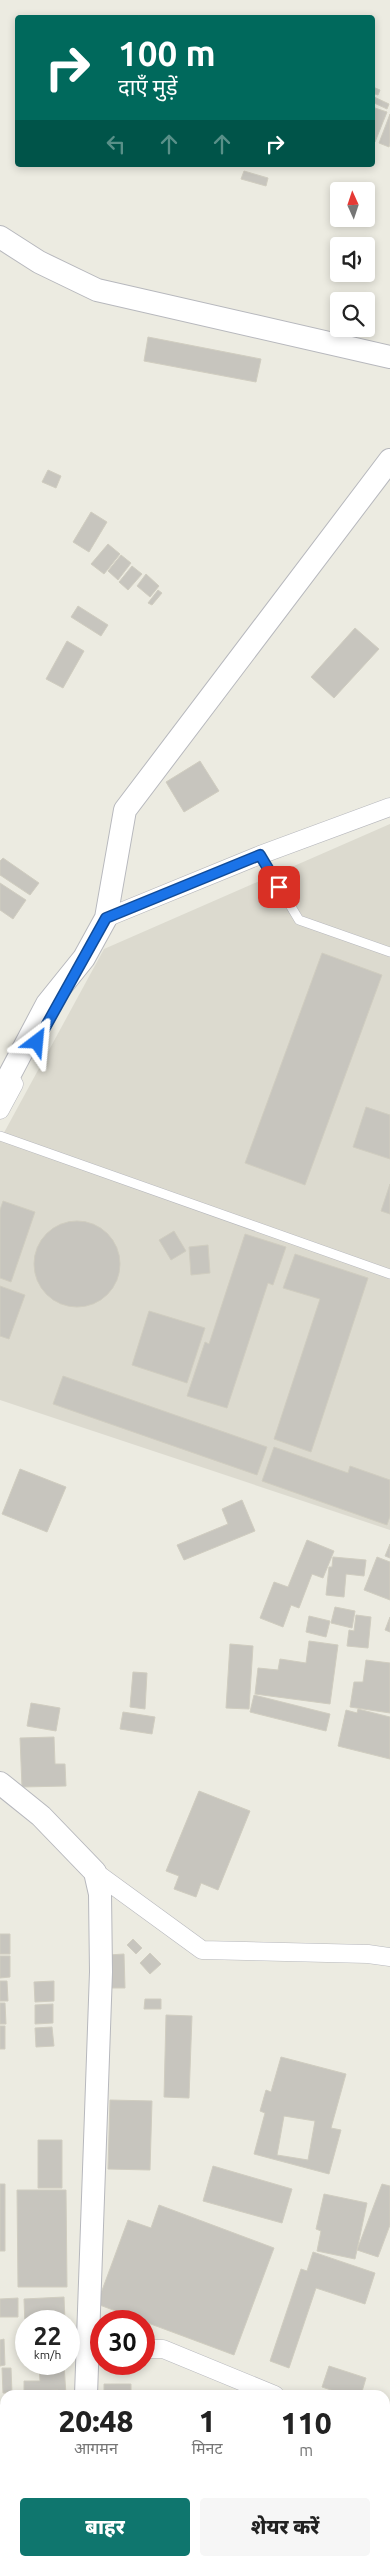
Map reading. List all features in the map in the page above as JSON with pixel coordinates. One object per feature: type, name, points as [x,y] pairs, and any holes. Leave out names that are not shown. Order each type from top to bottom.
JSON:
[{"type":"street","points":[[0,237],[39,262],[97,290],[390,357]]},
{"type":"street","points":[[0,1110],[106,918],[126,810],[390,460]]},
{"type":"street","points":[[106,918],[260,855],[390,807]]},
{"type":"street","points":[[0,1093],[47,1004],[84,958]]},
{"type":"street","points":[[0,1783],[41,1816],[95,1872],[202,1950],[368,1954],[390,1957]]},
{"type":"street","points":[[95,1872],[100,1894],[100,1972],[95,2310]]},
{"type":"street","points":[[155,2348],[162,2348],[263,2390]]},
{"type":"street","points":[[87,2390],[90,2372]]},
{"type":"lane","points":[[0,228],[34,249],[39,262],[32,265],[0,246]]},
{"type":"lane","points":[[260,855],[299,920],[390,952]]},
{"type":"lane","points":[[0,1136],[390,1274]]},
{"type":"shaded area","points":[[390,824],[390,1530],[0,1400],[0,1140],[104,949]]},
{"type":"building","points":[[375,88],[380,90],[378,95],[375,94]]},
{"type":"building","points":[[375,97],[389,104],[387,109],[375,103]]},
{"type":"building","points":[[375,108],[387,112],[375,142]]},
{"type":"building","points":[[390,114],[390,143],[389,147],[379,143]]},
{"type":"building","points":[[244,171],[268,178],[266,186],[241,179]]},
{"type":"building","points":[[148,337],[261,359],[256,382],[144,361]]},
{"type":"building","points":[[48,470],[61,476],[56,488],[42,482]]},
{"type":"building","points":[[91,512],[107,522],[89,552],[73,542]]},
{"type":"building","points":[[108,544],[120,554],[104,574],[91,564]]},
{"type":"building","points":[[121,555],[131,563],[118,580],[108,571]]},
{"type":"building","points":[[132,566],[142,574],[128,590],[119,582]]},
{"type":"building","points":[[146,574],[159,586],[150,597],[137,586]]},
{"type":"building","points":[[158,590],[162,593],[152,605],[148,603]]},
{"type":"building","points":[[78,606],[108,625],[101,636],[71,617]]},
{"type":"building","points":[[355,628],[379,649],[334,698],[311,677]]},
{"type":"building","points":[[67,641],[84,651],[63,688],[46,679]]},
{"type":"building","points":[[200,761],[219,791],[184,812],[166,782]]},
{"type":"building","points":[[3,858],[39,883],[30,895],[0,875],[0,861]]},
{"type":"building","points":[[0,883],[26,900],[13,919],[0,910]]},
{"type":"building","points":[[322,953],[382,975],[305,1185],[245,1163]]},
{"type":"building","points":[[366,1107],[390,1115],[390,1159],[353,1147]]},
{"type":"building","points":[[390,1184],[390,1214],[381,1211]]},
{"type":"building","points":[[3,1201],[35,1212],[11,1282],[0,1278],[0,1210]]},
{"type":"building","points":[[69,1221],[85,1221],[94,1224],[108,1233],[117,1247],[120,1264],[117,1281],[108,1295],[94,1304],[85,1307],[69,1307],[53,1300],[41,1288],[34,1272],[34,1256],[41,1240],[53,1228]]},
{"type":"building","points":[[174,1231],[186,1251],[171,1260],[159,1240]]},
{"type":"building","points":[[245,1234],[286,1247],[273,1285],[268,1283],[227,1408],[187,1396],[205,1342],[209,1344]]},
{"type":"building","points":[[208,1245],[210,1273],[191,1275],[189,1247]]},
{"type":"building","points":[[295,1254],[368,1278],[311,1452],[274,1439],[320,1299],[283,1288]]},
{"type":"building","points":[[0,1286],[25,1295],[9,1339],[0,1336]]},
{"type":"building","points":[[149,1311],[205,1328],[187,1383],[132,1365]]},
{"type":"building","points":[[63,1376],[267,1447],[257,1475],[53,1404]]},
{"type":"building","points":[[274,1447],[348,1473],[350,1466],[390,1480],[390,1516],[387,1525],[262,1481]]},
{"type":"building","points":[[20,1469],[66,1487],[47,1532],[2,1514]]},
{"type":"building","points":[[242,1500],[255,1531],[184,1560],[177,1545],[228,1524],[222,1509]]},
{"type":"building","points":[[307,1540],[334,1551],[323,1578],[312,1574],[299,1608],[291,1605],[283,1627],[260,1618],[274,1582],[288,1587]]},
{"type":"building","points":[[390,1544],[390,1558],[385,1556]]},
{"type":"building","points":[[333,1557],[366,1560],[364,1576],[346,1574],[344,1597],[326,1595],[329,1567],[332,1567]]},
{"type":"building","points":[[377,1557],[390,1562],[390,1600],[364,1590]]},
{"type":"building","points":[[335,1607],[355,1611],[352,1628],[331,1623]]},
{"type":"building","points":[[356,1615],[371,1617],[368,1648],[347,1646],[349,1630],[354,1631]]},
{"type":"building","points":[[309,1616],[330,1621],[326,1637],[306,1632]]},
{"type":"building","points":[[390,1617],[390,1632],[385,1630]]},
{"type":"building","points":[[309,1641],[338,1645],[330,1704],[255,1694],[258,1668],[278,1670],[280,1659],[306,1663]]},
{"type":"building","points":[[230,1644],[253,1646],[249,1709],[226,1708]]},
{"type":"building","points":[[366,1660],[390,1663],[390,1713],[350,1707],[354,1682],[363,1682]]},
{"type":"building","points":[[133,1672],[147,1673],[145,1709],[130,1707]]},
{"type":"building","points":[[254,1695],[330,1714],[326,1731],[250,1712]]},
{"type":"building","points":[[31,1703],[60,1708],[56,1731],[27,1726]]},
{"type":"building","points":[[358,1709],[390,1717],[390,1759],[338,1746],[346,1710],[357,1713]]},
{"type":"building","points":[[123,1712],[155,1717],[152,1734],[120,1729]]},
{"type":"building","points":[[54,1737],[55,1764],[65,1764],[66,1786],[22,1787],[20,1738]]},
{"type":"building","points":[[199,1791],[250,1811],[218,1890],[201,1883],[196,1897],[174,1889],[179,1876],[166,1871]]},
{"type":"building","points":[[0,1934],[10,1934],[10,1954],[0,1954]]},
{"type":"building","points":[[133,1939],[142,1948],[136,1954],[127,1945]]},
{"type":"building","points":[[150,1953],[161,1964],[150,1974],[140,1963]]},
{"type":"building","points":[[124,1954],[125,1988],[110,1988],[108,1955]]},
{"type":"building","points":[[0,1956],[10,1956],[10,1977],[0,1978]]},
{"type":"building","points":[[0,1981],[7,1981],[8,2001],[0,2001]]},
{"type":"building","points":[[54,1981],[54,2001],[35,2002],[34,1982]]},
{"type":"building","points":[[145,1999],[161,1999],[161,2009],[144,2009]]},
{"type":"building","points":[[0,2003],[5,2003],[6,2024],[0,2024]]},
{"type":"building","points":[[53,2004],[53,2023],[35,2024],[35,2005]]},
{"type":"building","points":[[166,2015],[192,2016],[189,2098],[164,2097]]},
{"type":"building","points":[[0,2026],[5,2026],[5,2049],[0,2049]]},
{"type":"building","points":[[52,2027],[54,2046],[36,2047],[35,2028]]},
{"type":"building","points":[[281,2057],[346,2074],[331,2128],[341,2130],[329,2174],[254,2154],[265,2113],[260,2111],[266,2090],[271,2092]],"holes":[[[284,2116],[315,2121],[308,2160],[277,2155]]]},
{"type":"building","points":[[110,2100],[152,2101],[150,2170],[108,2169]]},
{"type":"building","points":[[38,2140],[62,2140],[62,2188],[38,2188]]},
{"type":"building","points":[[213,2166],[292,2189],[282,2223],[203,2201]]},
{"type":"building","points":[[0,2184],[5,2184],[5,2251],[0,2251]]},
{"type":"building","points":[[382,2184],[390,2186],[390,2225],[378,2257],[357,2250]]},
{"type":"building","points":[[17,2190],[66,2190],[67,2287],[18,2287]]},
{"type":"building","points":[[324,2194],[367,2203],[355,2259],[317,2251],[321,2231],[316,2229]]},
{"type":"building","points":[[159,2205],[274,2248],[234,2355],[155,2326],[155,2310],[113,2310],[97,2304],[128,2220],[151,2228]]},
{"type":"building","points":[[313,2252],[375,2273],[365,2304],[316,2288],[289,2368],[270,2361],[301,2269],[307,2271]]},
{"type":"building","points":[[64,2297],[65,2310],[24,2310],[24,2299]]},
{"type":"building","points":[[18,2298],[18,2310],[15,2310],[15,2317],[0,2317],[0,2299]]},
{"type":"building","points":[[4,2339],[5,2365],[0,2366],[0,2340]]},
{"type":"building","points":[[329,2366],[366,2378],[362,2390],[331,2390],[322,2387]]},
{"type":"building","points":[[2,2368],[11,2368],[12,2390],[3,2390]]},
{"type":"building","points":[[40,2375],[65,2375],[66,2390],[24,2390],[24,2381],[40,2381]]},
{"type":"building","points":[[104,2384],[131,2384],[131,2390],[104,2390]]},
{"type":"route","points":[[37,1042],[106,918],[260,855],[279,887]]}]
